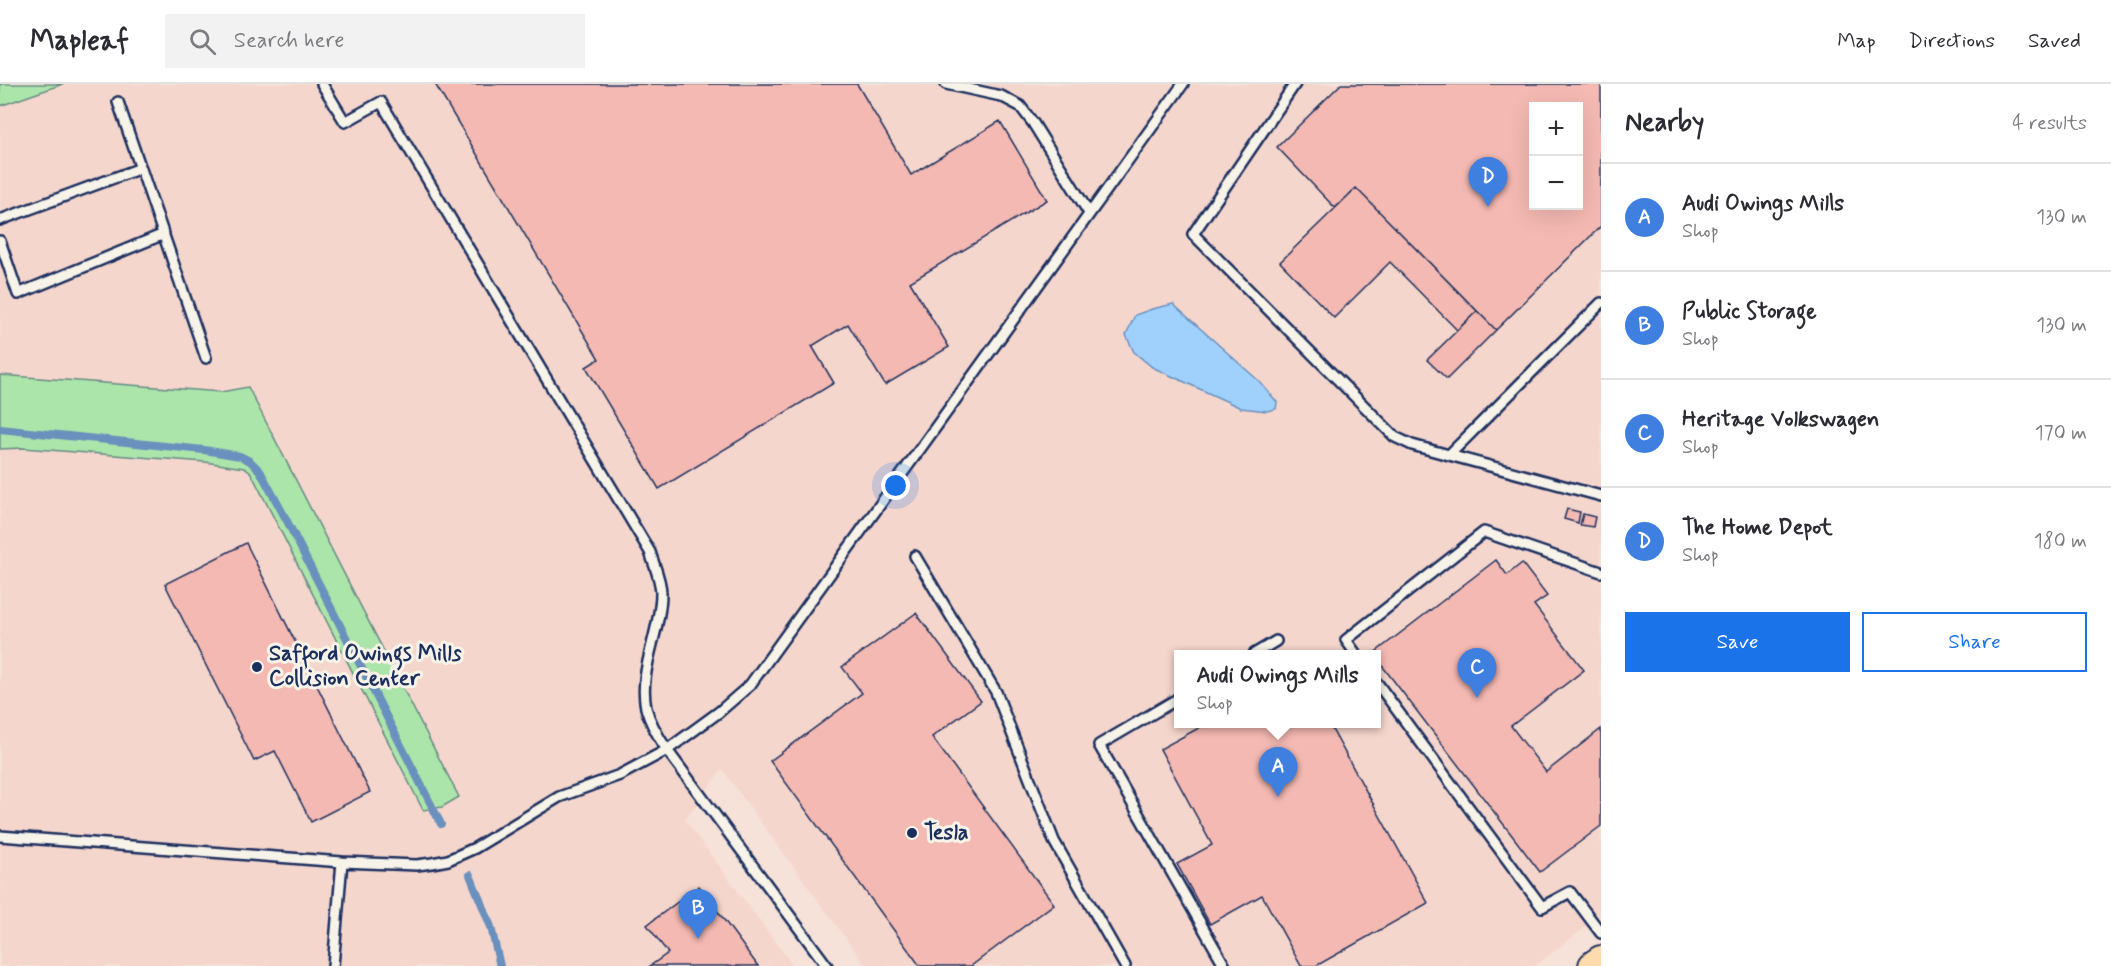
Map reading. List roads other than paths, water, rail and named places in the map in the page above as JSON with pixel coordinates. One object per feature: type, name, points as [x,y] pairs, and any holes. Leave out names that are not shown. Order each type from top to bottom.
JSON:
[{"type":"main road","points":[[1594,966],[1601,961]]},
{"type":"lane","points":[[322,84],[345,122],[381,102],[650,552],[661,591],[658,622],[648,659],[645,687],[646,709],[667,750],[827,966]]},
{"type":"lane","points":[[946,84],[1001,96],[1020,106],[1089,213]]},
{"type":"lane","points":[[0,836],[342,862],[417,865],[447,860],[476,848],[559,796],[620,775],[667,750],[719,712],[750,685],[1183,84]]},
{"type":"lane","points":[[1295,84],[1193,234],[1395,437],[1412,445],[1601,496]]},
{"type":"lane","points":[[118,102],[206,357]]},
{"type":"lane","points":[[0,219],[141,168]]},
{"type":"lane","points":[[0,241],[18,294],[164,234]]},
{"type":"lane","points":[[1449,455],[1601,303]]},
{"type":"lane","points":[[1353,650],[1346,640],[1485,532],[1601,572]]},
{"type":"lane","points":[[915,556],[996,692],[1054,841],[1125,966]]},
{"type":"lane","points":[[1261,650],[1276,641]]},
{"type":"lane","points":[[1381,688],[1542,907],[1570,892],[1601,933]]},
{"type":"lane","points":[[1174,701],[1099,745],[1225,966]]},
{"type":"lane","points":[[333,966],[342,862]]},
{"type":"water","points":[[1173,304],[1260,382],[1277,402],[1276,409],[1267,411],[1241,408],[1152,367],[1134,352],[1126,335],[1135,315]]},
{"type":"waterway","points":[[0,429],[204,450],[240,456],[250,461],[260,471],[286,519],[441,824]]},
{"type":"waterway","points":[[470,875],[491,927],[500,966]]},
{"type":"place","name":"The Home Depot","points":[[1488,207]]},
{"type":"place","name":"Safford Owings Mills Collision Center","points":[[257,667]]},
{"type":"place","name":"Heritage Volkswagen","points":[[1477,698]]},
{"type":"place","name":"Audi Owings Mills","points":[[1278,797]]},
{"type":"place","name":"Tesla","points":[[912,833]]},
{"type":"place","name":"Public Storage","points":[[698,939]]}]
